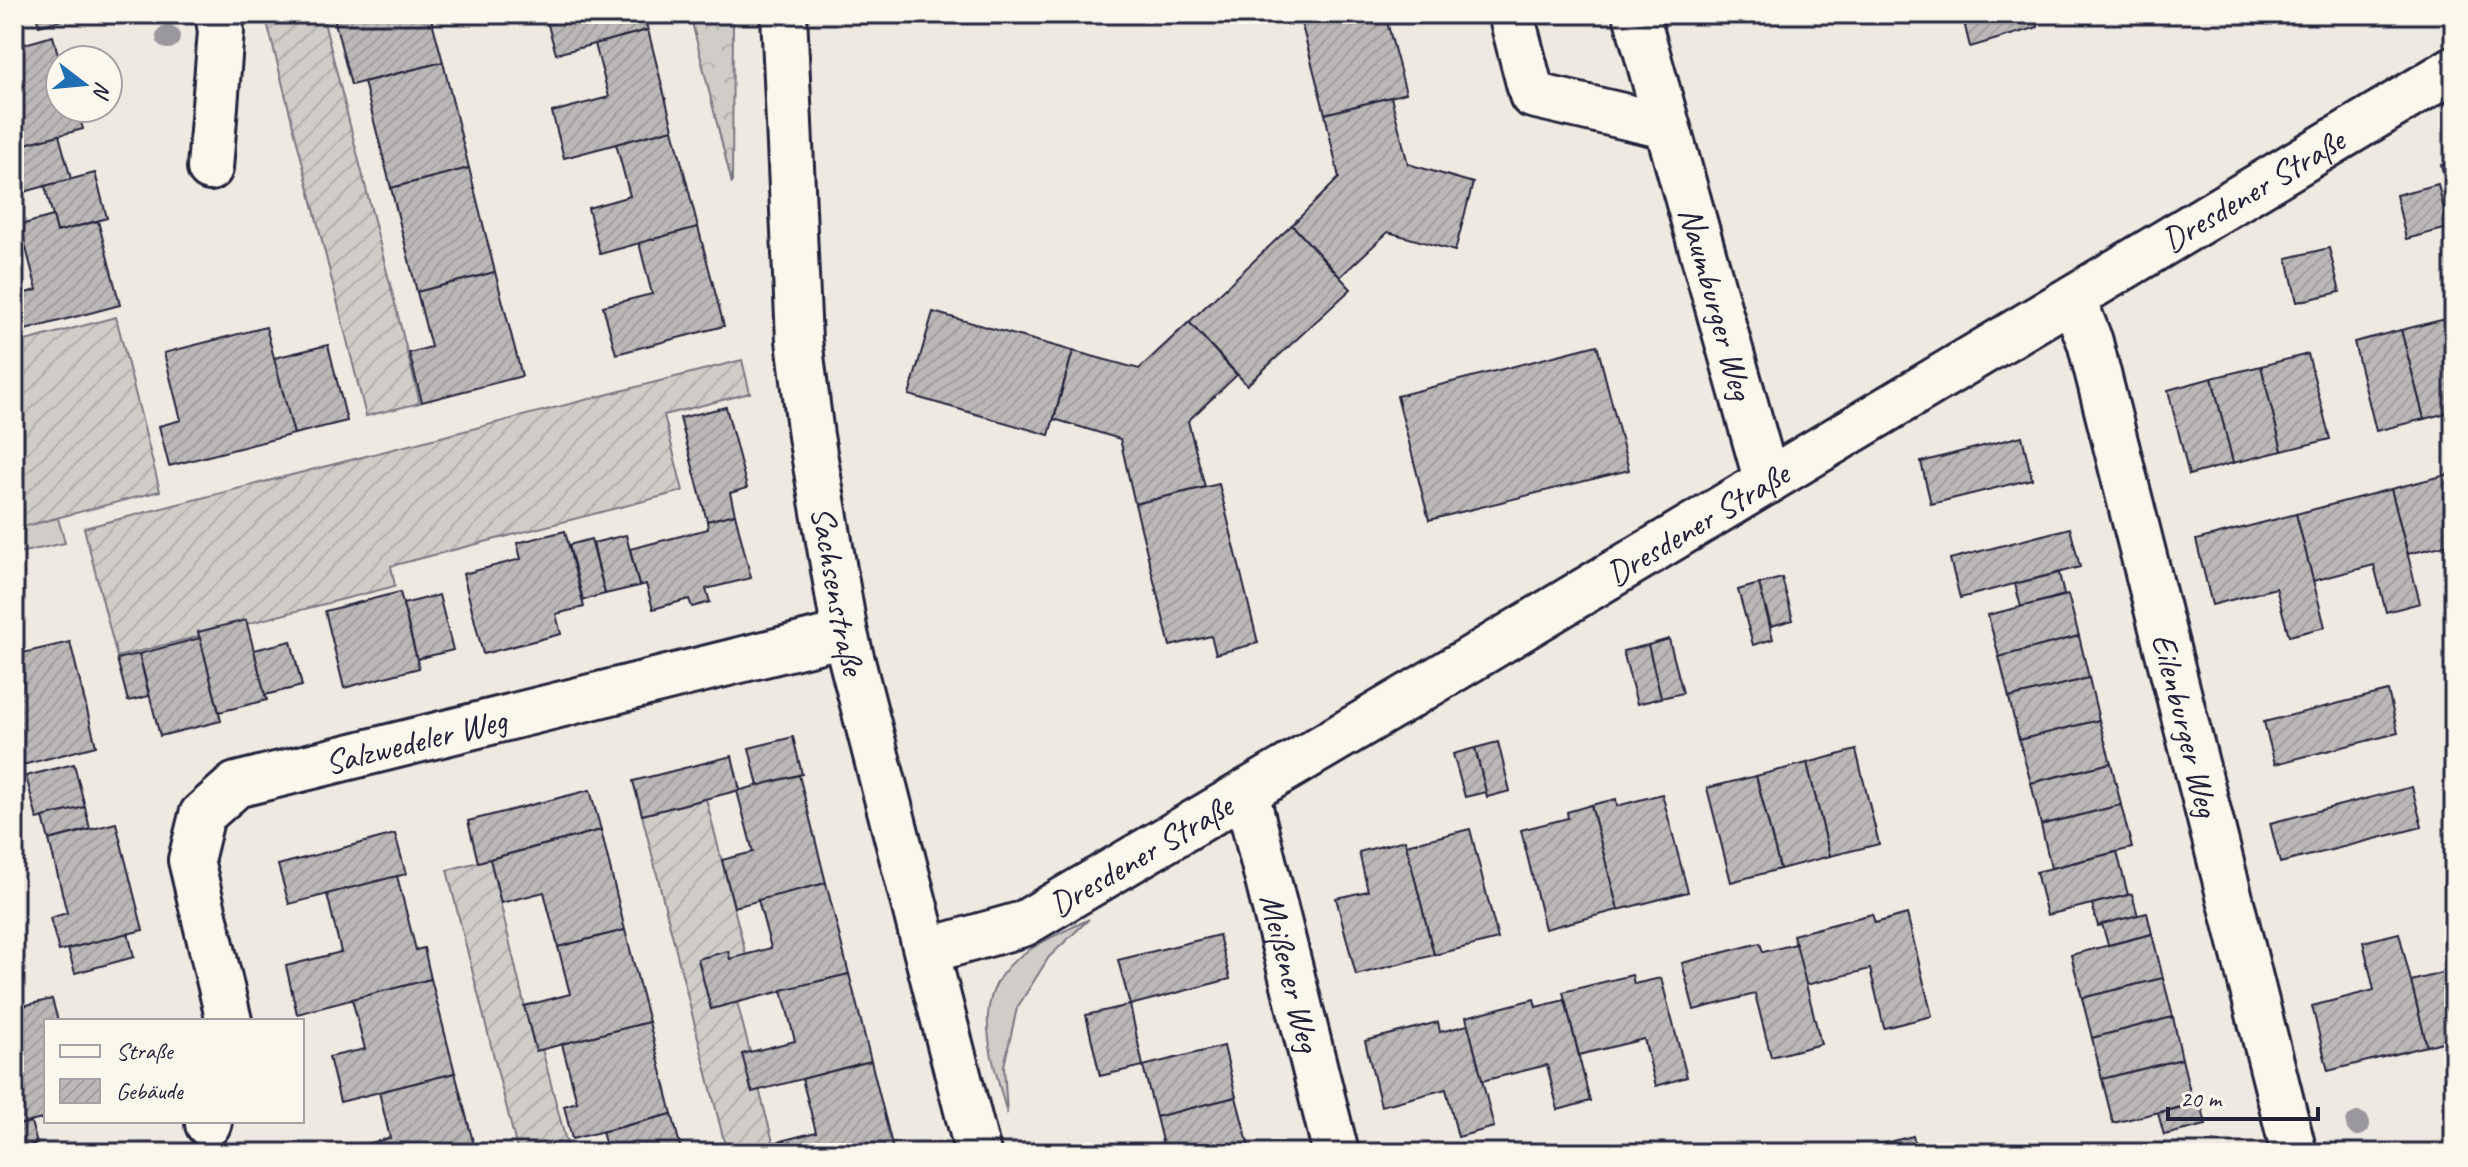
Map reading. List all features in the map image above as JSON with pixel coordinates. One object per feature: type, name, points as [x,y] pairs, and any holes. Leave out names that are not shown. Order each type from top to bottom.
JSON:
[{"type":"street","points":[[210,168],[221,31],[218,14]]},
{"type":"street","name":"Sachsenstraße","points":[[784,14],[799,340],[811,436],[845,634],[978,1153]]},
{"type":"street","points":[[1511,14],[1532,95],[1666,126]]},
{"type":"street","name":"Naumburger Weg","points":[[1636,14],[1767,482]]},
{"type":"street","name":"Dresdener Straße","points":[[927,951],[1023,924],[2454,69]]},
{"type":"street","name":"Eilenburger Weg","points":[[2073,298],[2090,342],[2105,399],[2294,1153]]},
{"type":"street","name":"Salzwedeler Weg","points":[[229,1019],[191,860],[202,815],[236,785],[845,634]]},
{"type":"street","name":"Meißener Weg","points":[[1246,792],[1336,1153]]},
{"type":"green space","points":[[265,14],[322,14],[420,403],[366,416]]},
{"type":"green space","points":[[690,14],[733,14],[732,184]]},
{"type":"green space","points":[[116,317],[160,491],[14,529],[14,344]]},
{"type":"green space","points":[[742,360],[750,393],[664,415],[683,491],[391,566],[395,586],[117,657],[84,528]]},
{"type":"green space","points":[[58,518],[65,543],[14,554],[14,529]]},
{"type":"green space","points":[[706,799],[746,955],[730,959],[728,952],[698,960],[711,1009],[737,1002],[750,1052],[743,1054],[751,1091],[759,1089],[776,1153],[727,1153],[642,815]]},
{"type":"green space","points":[[490,859],[535,1050],[542,1049],[569,1153],[518,1153],[447,870]]},
{"type":"green space","points":[[1089,919],[1049,957],[1017,1008],[1004,1066],[1007,1114],[995,1071],[988,1028],[994,988],[1005,970],[1023,954]]},
{"type":"building","points":[[36,14],[85,14],[39,26]]},
{"type":"building","points":[[333,14],[430,14],[443,62],[351,85]]},
{"type":"building","points":[[545,14],[643,14],[648,30],[556,54]]},
{"type":"building","points":[[1299,14],[1385,14],[1406,93],[1325,114]]},
{"type":"building","points":[[1962,14],[2035,14],[2038,27],[1970,47]]},
{"type":"building","points":[[648,30],[673,129],[564,158],[552,112],[609,97],[595,44]]},
{"type":"building","points":[[53,36],[55,44],[44,44],[44,124],[82,124],[83,129],[14,147],[14,47]]},
{"type":"building","points":[[443,62],[469,168],[391,188],[364,82]]},
{"type":"building","points":[[1391,97],[1408,164],[1473,183],[1455,251],[1388,232],[1340,277],[1292,225],[1339,178],[1325,114]]},
{"type":"building","points":[[673,129],[698,227],[600,254],[588,208],[630,196],[616,144]]},
{"type":"building","points":[[59,135],[71,179],[24,192],[14,147]]},
{"type":"building","points":[[2454,162],[2454,208],[2452,209],[2441,165]]},
{"type":"building","points":[[469,168],[495,272],[417,292],[391,188]]},
{"type":"building","points":[[95,173],[107,218],[57,232],[45,186]]},
{"type":"building","points":[[2438,184],[2448,228],[2406,239],[2396,195]]},
{"type":"building","points":[[53,216],[57,232],[98,221],[120,305],[14,333],[14,296],[37,290],[20,225]]},
{"type":"building","points":[[1292,225],[1351,289],[1247,385],[1189,322]]},
{"type":"building","points":[[698,227],[724,326],[616,354],[603,306],[652,294],[639,243]]},
{"type":"building","points":[[2329,248],[2340,292],[2297,302],[2287,258]]},
{"type":"building","points":[[495,272],[522,376],[422,402],[409,353],[431,347],[417,292]]},
{"type":"building","points":[[933,312],[1073,351],[1049,435],[909,395]]},
{"type":"building","points":[[2450,318],[2454,335],[2454,411],[2424,419],[2401,330]]},
{"type":"building","points":[[1189,322],[1237,375],[1188,421],[1205,487],[1135,504],[1120,439],[1054,419],[1073,351],[1139,369]]},
{"type":"building","points":[[266,327],[294,434],[169,466],[159,426],[181,420],[164,353]]},
{"type":"building","points":[[2401,330],[2424,419],[2376,431],[2354,342]]},
{"type":"building","points":[[328,345],[347,421],[294,434],[274,358]]},
{"type":"building","points":[[1597,345],[1629,470],[1429,520],[1397,396]]},
{"type":"building","points":[[2308,354],[2330,439],[2282,451],[2261,366]]},
{"type":"building","points":[[2261,366],[2282,451],[2233,463],[2212,378]]},
{"type":"building","points":[[2212,378],[2233,463],[2189,475],[2168,390]]},
{"type":"building","points":[[726,407],[747,488],[730,493],[735,514],[707,521],[680,418]]},
{"type":"building","points":[[2022,436],[2032,479],[1931,504],[1921,462]]},
{"type":"building","points":[[2454,473],[2454,543],[2408,554],[2391,489]]},
{"type":"building","points":[[1219,484],[1258,643],[1216,654],[1211,636],[1170,646],[1135,504]]},
{"type":"building","points":[[2391,489],[2420,603],[2386,612],[2374,565],[2313,581],[2296,514]]},
{"type":"building","points":[[735,514],[751,578],[706,589],[710,602],[692,607],[689,599],[653,609],[646,584],[639,586],[630,549],[708,529],[707,521]]},
{"type":"building","points":[[2296,514],[2325,627],[2289,636],[2276,588],[2212,605],[2196,540]]},
{"type":"building","points":[[2070,528],[2080,567],[1960,598],[1950,559]]},
{"type":"building","points":[[565,531],[584,607],[556,614],[561,634],[483,654],[463,574],[521,559],[517,543]]},
{"type":"building","points":[[626,535],[639,586],[605,594],[593,543]]},
{"type":"building","points":[[591,539],[605,594],[583,600],[569,545]]},
{"type":"building","points":[[2059,573],[2064,595],[2021,607],[2015,584]]},
{"type":"building","points":[[1782,578],[1793,620],[1771,626],[1759,584]]},
{"type":"building","points":[[1759,584],[1773,639],[1753,645],[1738,590]]},
{"type":"building","points":[[400,592],[419,668],[344,688],[325,611]]},
{"type":"building","points":[[439,595],[453,650],[417,659],[403,604]]},
{"type":"building","points":[[2068,595],[2079,636],[1999,657],[1988,615]]},
{"type":"building","points":[[246,620],[267,700],[219,712],[198,632]]},
{"type":"building","points":[[2079,636],[2089,678],[2009,698],[1999,657]]},
{"type":"building","points":[[200,638],[221,721],[160,736],[139,654]]},
{"type":"building","points":[[1669,639],[1683,693],[1661,698],[1648,645]]},
{"type":"building","points":[[291,641],[302,686],[265,695],[254,650]]},
{"type":"building","points":[[70,642],[96,746],[15,767],[14,655]]},
{"type":"building","points":[[1648,645],[1661,698],[1637,704],[1623,651]]},
{"type":"building","points":[[139,654],[149,696],[128,701],[117,659]]},
{"type":"building","points":[[2089,678],[2099,720],[2019,740],[2009,698]]},
{"type":"building","points":[[2388,691],[2398,733],[2275,764],[2264,722]]},
{"type":"building","points":[[2099,720],[2111,763],[2031,783],[2019,740]]},
{"type":"building","points":[[793,737],[802,774],[758,786],[749,748]]},
{"type":"building","points":[[1498,742],[1510,791],[1487,797],[1475,748]]},
{"type":"building","points":[[1475,748],[1486,792],[1465,797],[1453,754]]},
{"type":"building","points":[[1856,750],[1879,844],[1830,856],[1807,763]]},
{"type":"building","points":[[732,756],[740,790],[642,815],[633,781]]},
{"type":"building","points":[[1807,763],[1830,856],[1780,869],[1756,776]]},
{"type":"building","points":[[2111,763],[2121,805],[2041,825],[2031,783]]},
{"type":"building","points":[[74,764],[85,807],[37,819],[26,776]]},
{"type":"building","points":[[799,775],[826,883],[734,907],[722,860],[753,852],[737,791]]},
{"type":"building","points":[[1756,776],[1780,869],[1731,882],[1707,788]]},
{"type":"building","points":[[2412,787],[2422,827],[2280,863],[2270,823]]},
{"type":"building","points":[[590,790],[601,830],[478,862],[468,821]]},
{"type":"building","points":[[1662,794],[1688,892],[1618,910],[1591,805],[1616,799],[1617,806]]},
{"type":"building","points":[[1591,805],[1618,910],[1545,929],[1521,830],[1568,818],[1567,812]]},
{"type":"building","points":[[2121,805],[2132,848],[2051,868],[2041,825]]},
{"type":"building","points":[[85,807],[90,829],[49,840],[43,817]]},
{"type":"building","points":[[116,823],[143,930],[59,951],[50,918],[67,913],[49,840]]},
{"type":"building","points":[[1470,829],[1498,939],[1434,955],[1406,845]]},
{"type":"building","points":[[601,830],[625,930],[558,947],[544,892],[501,903],[490,859]]},
{"type":"building","points":[[395,834],[406,874],[289,904],[278,865]]},
{"type":"building","points":[[1405,840],[1434,955],[1356,975],[1336,898],[1368,891],[1359,852]]},
{"type":"building","points":[[2117,852],[2128,895],[2047,915],[2036,872]]},
{"type":"building","points":[[397,876],[416,950],[424,948],[431,979],[297,1014],[286,966],[341,952],[327,894]]},
{"type":"building","points":[[826,883],[849,974],[711,1009],[698,959],[728,951],[730,959],[771,948],[758,900]]},
{"type":"building","points":[[2132,894],[2138,916],[2098,926],[2092,904]]},
{"type":"building","points":[[2147,913],[2152,934],[2108,945],[2102,924]]},
{"type":"building","points":[[1872,914],[1875,923],[1907,914],[1932,1016],[1884,1028],[1870,969],[1806,985],[1793,935]]},
{"type":"building","points":[[625,930],[649,1022],[536,1051],[524,1006],[570,994],[558,947]]},
{"type":"building","points":[[128,933],[134,957],[75,973],[68,949]]},
{"type":"building","points":[[2399,933],[2427,1046],[2328,1071],[2312,1006],[2374,990],[2363,942]]},
{"type":"building","points":[[2152,934],[2163,978],[2082,998],[2071,955]]},
{"type":"building","points":[[1219,935],[1230,979],[1130,1005],[1118,960]]},
{"type":"building","points":[[1760,943],[1763,952],[1796,944],[1821,1044],[1771,1057],[1755,994],[1694,1010],[1682,963]]},
{"type":"building","points":[[2454,970],[2454,1039],[2427,1046],[2411,981]]},
{"type":"building","points":[[849,974],[871,1061],[752,1092],[742,1054],[795,1041],[782,990]]},
{"type":"building","points":[[1632,975],[1634,984],[1661,978],[1687,1077],[1656,1086],[1644,1039],[1579,1055],[1563,992]]},
{"type":"building","points":[[2163,978],[2173,1017],[2092,1038],[2082,998]]},
{"type":"building","points":[[431,979],[455,1073],[340,1102],[329,1057],[365,1049],[352,999]]},
{"type":"building","points":[[52,999],[57,1019],[44,1019],[44,1118],[14,1126],[14,1008]]},
{"type":"building","points":[[1534,999],[1536,1007],[1565,1000],[1590,1101],[1558,1110],[1547,1065],[1482,1081],[1466,1017]]},
{"type":"building","points":[[1130,1005],[1143,1066],[1100,1076],[1086,1015]]},
{"type":"building","points":[[2173,1017],[2182,1059],[2102,1079],[2092,1038]]},
{"type":"building","points":[[649,1022],[672,1114],[572,1139],[564,1106],[577,1102],[562,1044]]},
{"type":"building","points":[[1438,1022],[1440,1032],[1468,1025],[1494,1127],[1458,1137],[1446,1089],[1381,1106],[1365,1041]]},
{"type":"building","points":[[1224,1046],[1236,1097],[1156,1117],[1143,1066]]},
{"type":"building","points":[[2182,1059],[2193,1104],[2113,1123],[2102,1079]]},
{"type":"building","points":[[871,1061],[894,1153],[776,1153],[773,1143],[816,1132],[802,1079]]},
{"type":"building","points":[[455,1073],[476,1153],[331,1153],[390,1138],[379,1092]]},
{"type":"building","points":[[1236,1097],[1249,1147],[1224,1153],[1165,1153],[1156,1117]]},
{"type":"building","points":[[2201,1103],[2206,1125],[2164,1135],[2158,1113]]},
{"type":"building","points":[[672,1114],[682,1153],[608,1153],[602,1132]]},
{"type":"building","points":[[31,1122],[37,1144],[14,1149],[14,1126]]},
{"type":"building","points":[[1913,1136],[1917,1153],[1861,1153],[1860,1149]]}]
